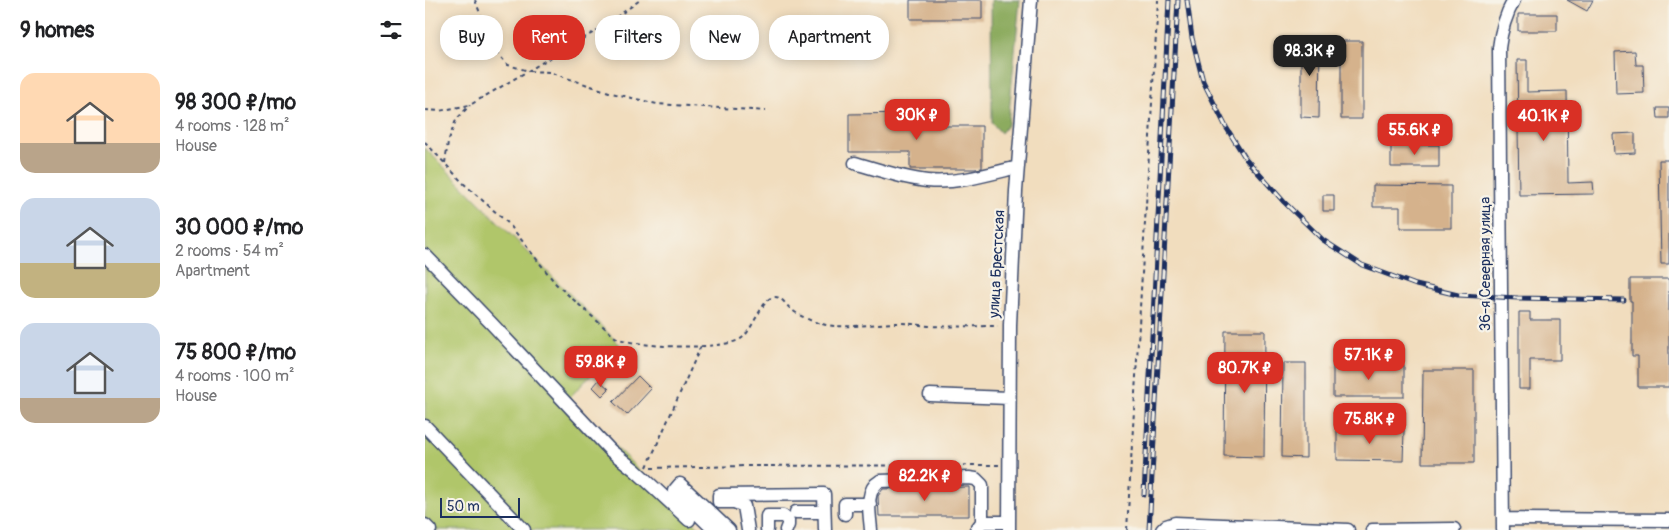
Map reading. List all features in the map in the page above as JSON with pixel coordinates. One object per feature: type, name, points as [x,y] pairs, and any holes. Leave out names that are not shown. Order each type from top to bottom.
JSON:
[{"type":"street","name":"улица Брестская","points":[[1009,526],[1010,325],[1018,167],[1031,0]]},
{"type":"street","name":"36-я Северная улица","points":[[1503,524],[1499,48],[1504,19],[1515,0]]},
{"type":"street","points":[[855,163],[901,176],[929,181],[963,180],[1018,167]]},
{"type":"street","points":[[425,255],[611,451],[635,470],[689,520]]},
{"type":"street","points":[[930,394],[1009,398]]},
{"type":"street","points":[[425,426],[524,530]]},
{"type":"street","points":[[871,530],[869,504],[872,488],[874,484],[880,481],[976,479],[983,485],[979,526],[1009,526]]},
{"type":"street","points":[[714,530],[674,491],[680,484],[729,530]]},
{"type":"street","points":[[748,530],[744,506],[734,502],[719,502],[719,495],[824,494],[825,530]]},
{"type":"street","points":[[845,514],[845,504],[869,504]]},
{"type":"street","points":[[801,508],[825,512]]},
{"type":"street","points":[[767,530],[767,516],[783,516],[788,520],[786,530]]},
{"type":"street","points":[[1503,524],[1669,520]]},
{"type":"street","points":[[1162,530],[1166,526],[1175,524],[1189,527],[1348,530]]},
{"type":"street","points":[[425,525],[431,530]]},
{"type":"street","points":[[1372,530],[1454,529]]},
{"type":"path","points":[[475,0],[494,50],[507,65],[529,71],[549,72],[612,93],[657,104],[766,111]]},
{"type":"path","points":[[445,164],[448,142],[456,120],[470,105],[606,25],[639,0]]},
{"type":"path","points":[[1127,530],[1158,0]]},
{"type":"path","points":[[425,110],[439,111],[470,105]]},
{"type":"path","points":[[425,142],[463,182],[509,224],[556,284],[615,337],[622,341],[660,346],[728,345],[741,339],[751,329],[767,300],[773,297],[781,298],[790,309],[808,320],[828,325],[851,327],[900,323],[927,326],[1010,325]]},
{"type":"path","points":[[647,468],[701,346]]},
{"type":"path","points":[[647,468],[1009,464]]},
{"type":"path","points":[[647,468],[653,475]]},
{"type":"green space","points":[[991,0],[1020,0],[1008,124],[1001,133],[992,123]]},
{"type":"green space","points":[[425,148],[620,345],[568,399],[702,530],[425,530]]},
{"type":"building","points":[[910,0],[982,0],[982,19],[910,19]]},
{"type":"building","points":[[1567,0],[1593,0],[1587,11]]},
{"type":"building","points":[[1518,14],[1557,14],[1557,31],[1518,31]]},
{"type":"building","points":[[1301,38],[1320,38],[1319,118],[1301,117]]},
{"type":"building","points":[[1341,41],[1362,41],[1362,119],[1341,119]]},
{"type":"building","points":[[1635,51],[1636,65],[1643,65],[1644,93],[1616,94],[1615,52]]},
{"type":"building","points":[[1517,60],[1527,60],[1527,92],[1567,91],[1568,183],[1593,182],[1594,194],[1519,195]]},
{"type":"building","points":[[1657,108],[1669,108],[1669,118],[1658,118]]},
{"type":"building","points":[[918,113],[919,126],[982,126],[982,168],[910,169],[910,152],[849,152],[849,114]]},
{"type":"building","points":[[1635,133],[1635,153],[1614,154],[1613,134]]},
{"type":"building","points":[[1391,145],[1439,145],[1439,167],[1391,167]]},
{"type":"building","points":[[1659,160],[1669,160],[1669,264],[1661,264]]},
{"type":"building","points":[[1373,185],[1451,186],[1451,228],[1400,228],[1400,207],[1373,207]]},
{"type":"building","points":[[1323,195],[1334,195],[1334,211],[1323,211]]},
{"type":"building","points":[[1630,279],[1669,279],[1669,387],[1638,387],[1638,356],[1632,356]]},
{"type":"building","points":[[1519,312],[1530,312],[1530,320],[1560,320],[1560,360],[1530,360],[1530,389],[1519,389]]},
{"type":"building","points":[[1225,331],[1265,331],[1264,457],[1224,456]]},
{"type":"building","points":[[1283,363],[1306,363],[1306,458],[1282,457]]},
{"type":"building","points":[[1333,365],[1404,365],[1404,397],[1333,397]]},
{"type":"building","points":[[1423,370],[1474,370],[1474,463],[1422,463]]},
{"type":"building","points":[[638,376],[651,389],[627,415],[613,402]]},
{"type":"building","points":[[599,380],[609,389],[602,396],[593,387]]},
{"type":"building","points":[[1337,429],[1404,430],[1403,461],[1337,460]]},
{"type":"building","points":[[969,487],[969,516],[879,516],[878,496],[883,489]]},
{"type":"railway","points":[[1144,495],[1169,0]]},
{"type":"railway","points":[[1149,530],[1178,0]]},
{"type":"railway","points":[[1187,0],[1192,38],[1203,81],[1226,127],[1246,159],[1284,202],[1323,240],[1362,265],[1416,285],[1458,295],[1624,300]]}]
